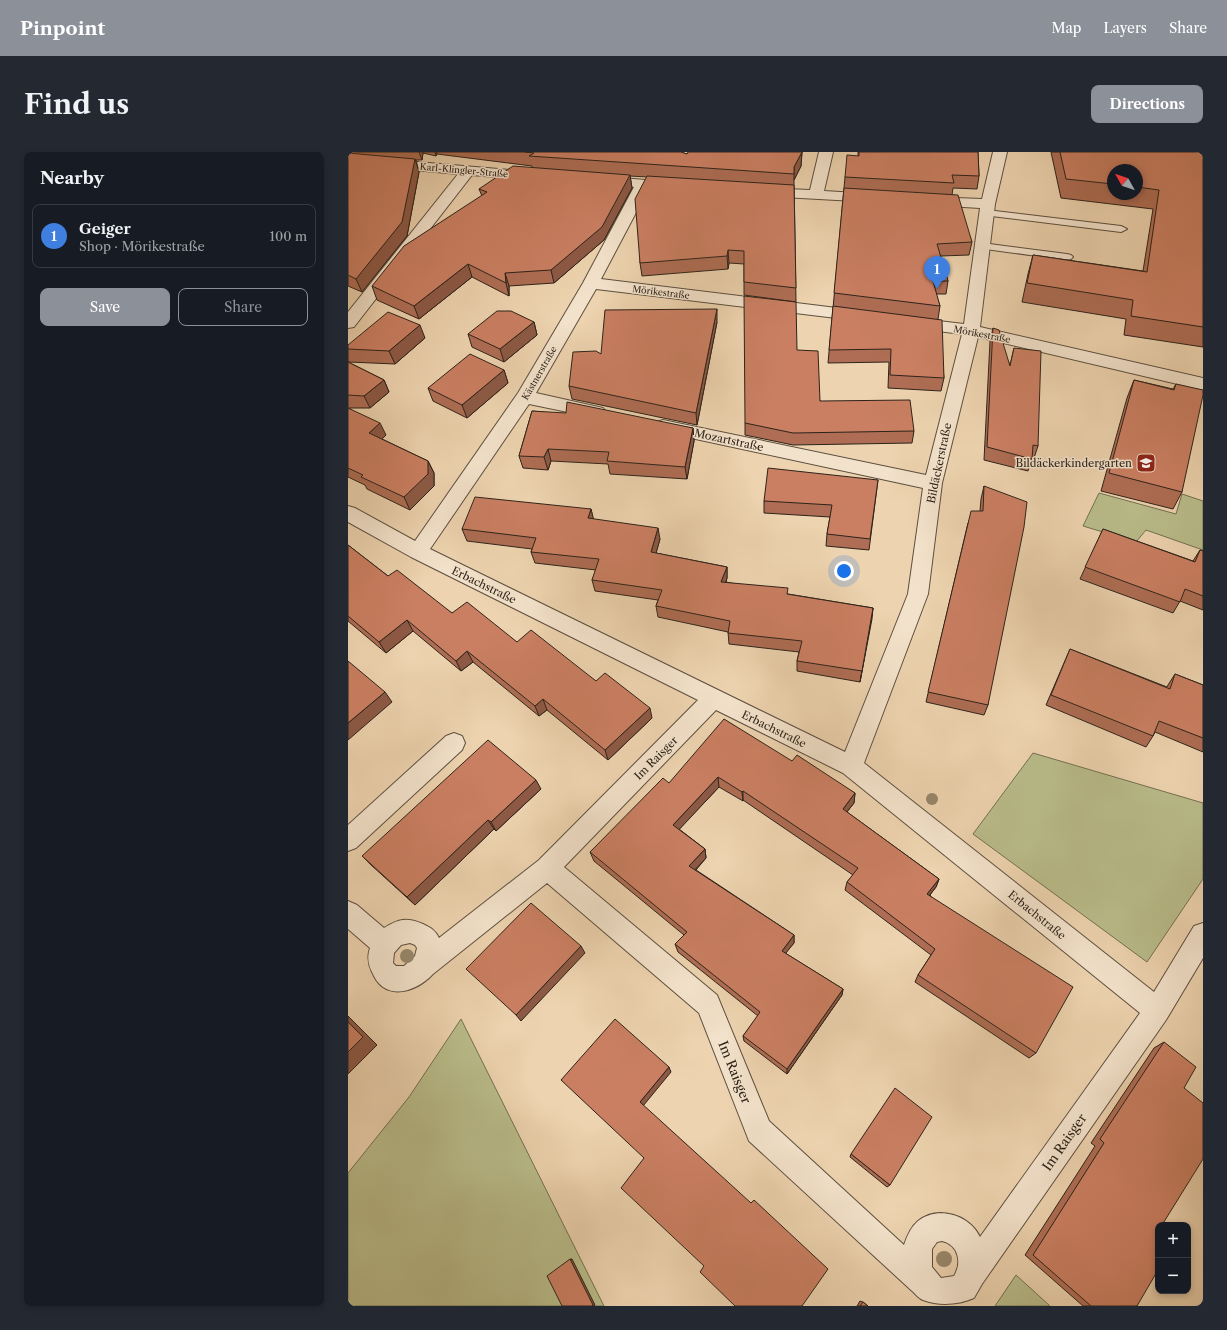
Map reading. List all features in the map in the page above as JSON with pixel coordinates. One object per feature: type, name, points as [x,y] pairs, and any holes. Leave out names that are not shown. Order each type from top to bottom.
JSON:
[{"type":"street","points":[[816,195],[826,152]]},
{"type":"street","name":"Bildäckerstraße","points":[[851,766],[918,594],[933,483],[971,330],[988,208],[1000,152]]},
{"type":"street","name":"Karl-Klingler-Straße","points":[[348,160],[468,171],[544,176]]},
{"type":"street","points":[[348,323],[468,171]]},
{"type":"street","points":[[583,179],[691,187]]},
{"type":"street","name":"Kästnerstraße","points":[[418,552],[525,397],[591,283],[644,184]]},
{"type":"street","points":[[754,191],[886,199]]},
{"type":"street","points":[[918,200],[988,208]]},
{"type":"street","name":"Mörikestraße","points":[[591,283],[876,318]]},
{"type":"street","name":"Mörikestraße","points":[[900,321],[971,330],[1203,384]]},
{"type":"street","points":[[525,397],[610,415]]},
{"type":"street","name":"Mozartstraße","points":[[648,423],[933,483]]},
{"type":"street","name":"Erbachstraße","points":[[348,513],[418,552],[851,766],[1157,1011]]},
{"type":"street","name":"Im Raisger","points":[[384,944],[379,958],[381,969],[390,978],[403,980],[415,975],[425,965],[547,868],[713,699]]},
{"type":"street","points":[[348,840],[454,743]]},
{"type":"street","name":"Im Raisger","points":[[547,868],[708,1004],[759,1131],[921,1280],[934,1291],[950,1293],[963,1288],[972,1273],[1157,1011],[1203,935]]},
{"type":"street","points":[[348,913],[384,944],[397,934],[410,930],[420,933],[428,942],[430,952],[425,965]]},
{"type":"street","points":[[921,1280],[916,1265],[917,1245],[928,1230],[942,1227],[955,1230],[967,1242],[973,1256],[972,1273]]},
{"type":"lane","points":[[988,208],[1120,229]]},
{"type":"lane","points":[[982,246],[1067,257]]},
{"type":"green space","points":[[1099,493],[1176,514],[1182,494],[1203,501],[1203,550],[1146,530],[1136,542],[1083,526]]},
{"type":"green space","points":[[1033,753],[1203,803],[1203,879],[1147,962],[973,834]]},
{"type":"green space","points":[[461,1019],[604,1306],[348,1306],[348,1173],[409,1097]]},
{"type":"green space","points":[[1016,1275],[1050,1306],[995,1306]]},
{"type":"building","points":[[525,152],[681,152],[687,154],[688,152],[802,152],[794,167],[794,174],[529,156],[534,153]]},
{"type":"building","points":[[859,152],[978,152],[979,176],[952,175],[954,183],[845,177],[847,155],[859,156]]},
{"type":"building","points":[[1060,152],[1203,152],[1203,327],[1131,316],[1133,300],[1027,283],[1033,255],[1147,272],[1159,190],[1143,188],[1143,164],[1107,164],[1107,183],[1066,179]]},
{"type":"building","points":[[348,153],[415,159],[402,222],[356,279],[348,275]]},
{"type":"building","points":[[513,166],[630,175],[602,227],[551,270],[505,273],[506,283],[468,264],[414,306],[372,286],[404,246],[487,192],[479,189]]},
{"type":"building","points":[[647,176],[794,185],[796,288],[744,282],[744,251],[728,250],[727,256],[640,263],[635,199]]},
{"type":"building","points":[[844,188],[958,195],[972,242],[937,244],[948,281],[933,281],[940,306],[834,293]]},
{"type":"building","points":[[744,296],[796,302],[797,350],[818,351],[820,401],[910,400],[914,431],[793,433],[745,423]]},
{"type":"building","points":[[833,306],[942,320],[944,378],[890,375],[891,349],[829,350]]},
{"type":"building","points":[[717,309],[696,413],[569,386],[573,352],[596,351],[601,354],[605,310]]},
{"type":"building","points":[[497,311],[511,311],[534,322],[500,349],[468,334]]},
{"type":"building","points":[[388,312],[420,325],[389,351],[348,349],[348,345]]},
{"type":"building","points":[[993,328],[999,330],[1010,366],[1014,348],[1041,351],[1038,446],[1033,445],[1032,459],[987,447]]},
{"type":"building","points":[[470,354],[504,370],[462,405],[428,388]]},
{"type":"building","points":[[348,362],[384,380],[364,396],[348,395]]},
{"type":"building","name":"Bildäckerkindergarten","points":[[1134,380],[1174,390],[1176,384],[1203,390],[1182,492],[1109,473]]},
{"type":"building","points":[[567,402],[693,428],[685,467],[607,461],[609,452],[548,449],[544,457],[519,456],[532,411],[566,413]]},
{"type":"building","points":[[348,408],[380,423],[369,433],[428,461],[428,474],[404,497],[361,477],[363,475],[348,468]]},
{"type":"building","points":[[768,468],[878,480],[870,539],[827,534],[832,505],[764,501]]},
{"type":"building","points":[[984,486],[1027,502],[1024,527],[988,705],[928,692],[971,511],[983,511]]},
{"type":"building","points":[[475,497],[591,509],[588,518],[658,528],[651,552],[727,567],[721,582],[788,588],[787,594],[873,608],[862,671],[797,661],[802,641],[728,633],[730,621],[656,606],[662,590],[592,580],[599,559],[531,552],[536,538],[462,529]]},
{"type":"building","points":[[1103,529],[1195,562],[1200,550],[1203,551],[1203,596],[1185,589],[1180,602],[1085,567]]},
{"type":"building","points":[[348,545],[388,576],[397,570],[452,613],[467,602],[517,642],[531,630],[596,681],[605,673],[650,708],[605,750],[543,699],[535,706],[467,651],[456,661],[407,620],[379,642],[348,616]]},
{"type":"building","points":[[1070,649],[1170,689],[1175,674],[1203,685],[1203,738],[1159,721],[1153,736],[1051,695]]},
{"type":"building","points":[[348,661],[385,692],[348,723]]},
{"type":"building","points":[[724,719],[792,761],[797,755],[855,793],[843,809],[939,879],[927,894],[1073,987],[1036,1053],[918,975],[935,949],[847,882],[858,868],[743,791],[742,792],[718,777],[673,825],[705,849],[689,866],[794,935],[782,951],[843,989],[787,1069],[743,1036],[760,1012],[675,944],[687,932],[590,852],[663,778],[669,783]]},
{"type":"building","points":[[488,740],[536,780],[491,822],[488,820],[407,897],[362,856]]},
{"type":"building","points":[[531,903],[581,946],[516,1015],[466,969]]},
{"type":"building","points":[[615,1019],[669,1067],[640,1102],[751,1203],[754,1200],[828,1269],[802,1306],[735,1306],[700,1272],[704,1266],[621,1188],[644,1158],[561,1080]]},
{"type":"building","points":[[348,1022],[363,1037],[348,1052]]},
{"type":"building","points":[[1164,1042],[1196,1067],[1184,1088],[1203,1103],[1203,1159],[1164,1222],[1155,1222],[1155,1275],[1137,1306],[1091,1306],[1033,1255],[1104,1143],[1100,1139]]},
{"type":"building","points":[[895,1088],[932,1117],[890,1185],[851,1154]]},
{"type":"building","points":[[570,1259],[593,1305],[592,1306],[562,1306],[547,1276]]},
{"type":"building","points":[[863,1302],[868,1306],[860,1306]]},
{"type":"place","name":"Geiger","points":[[937,289]]},
{"type":"place","name":"Bildäckerkindergarten","points":[[1146,463]]}]
